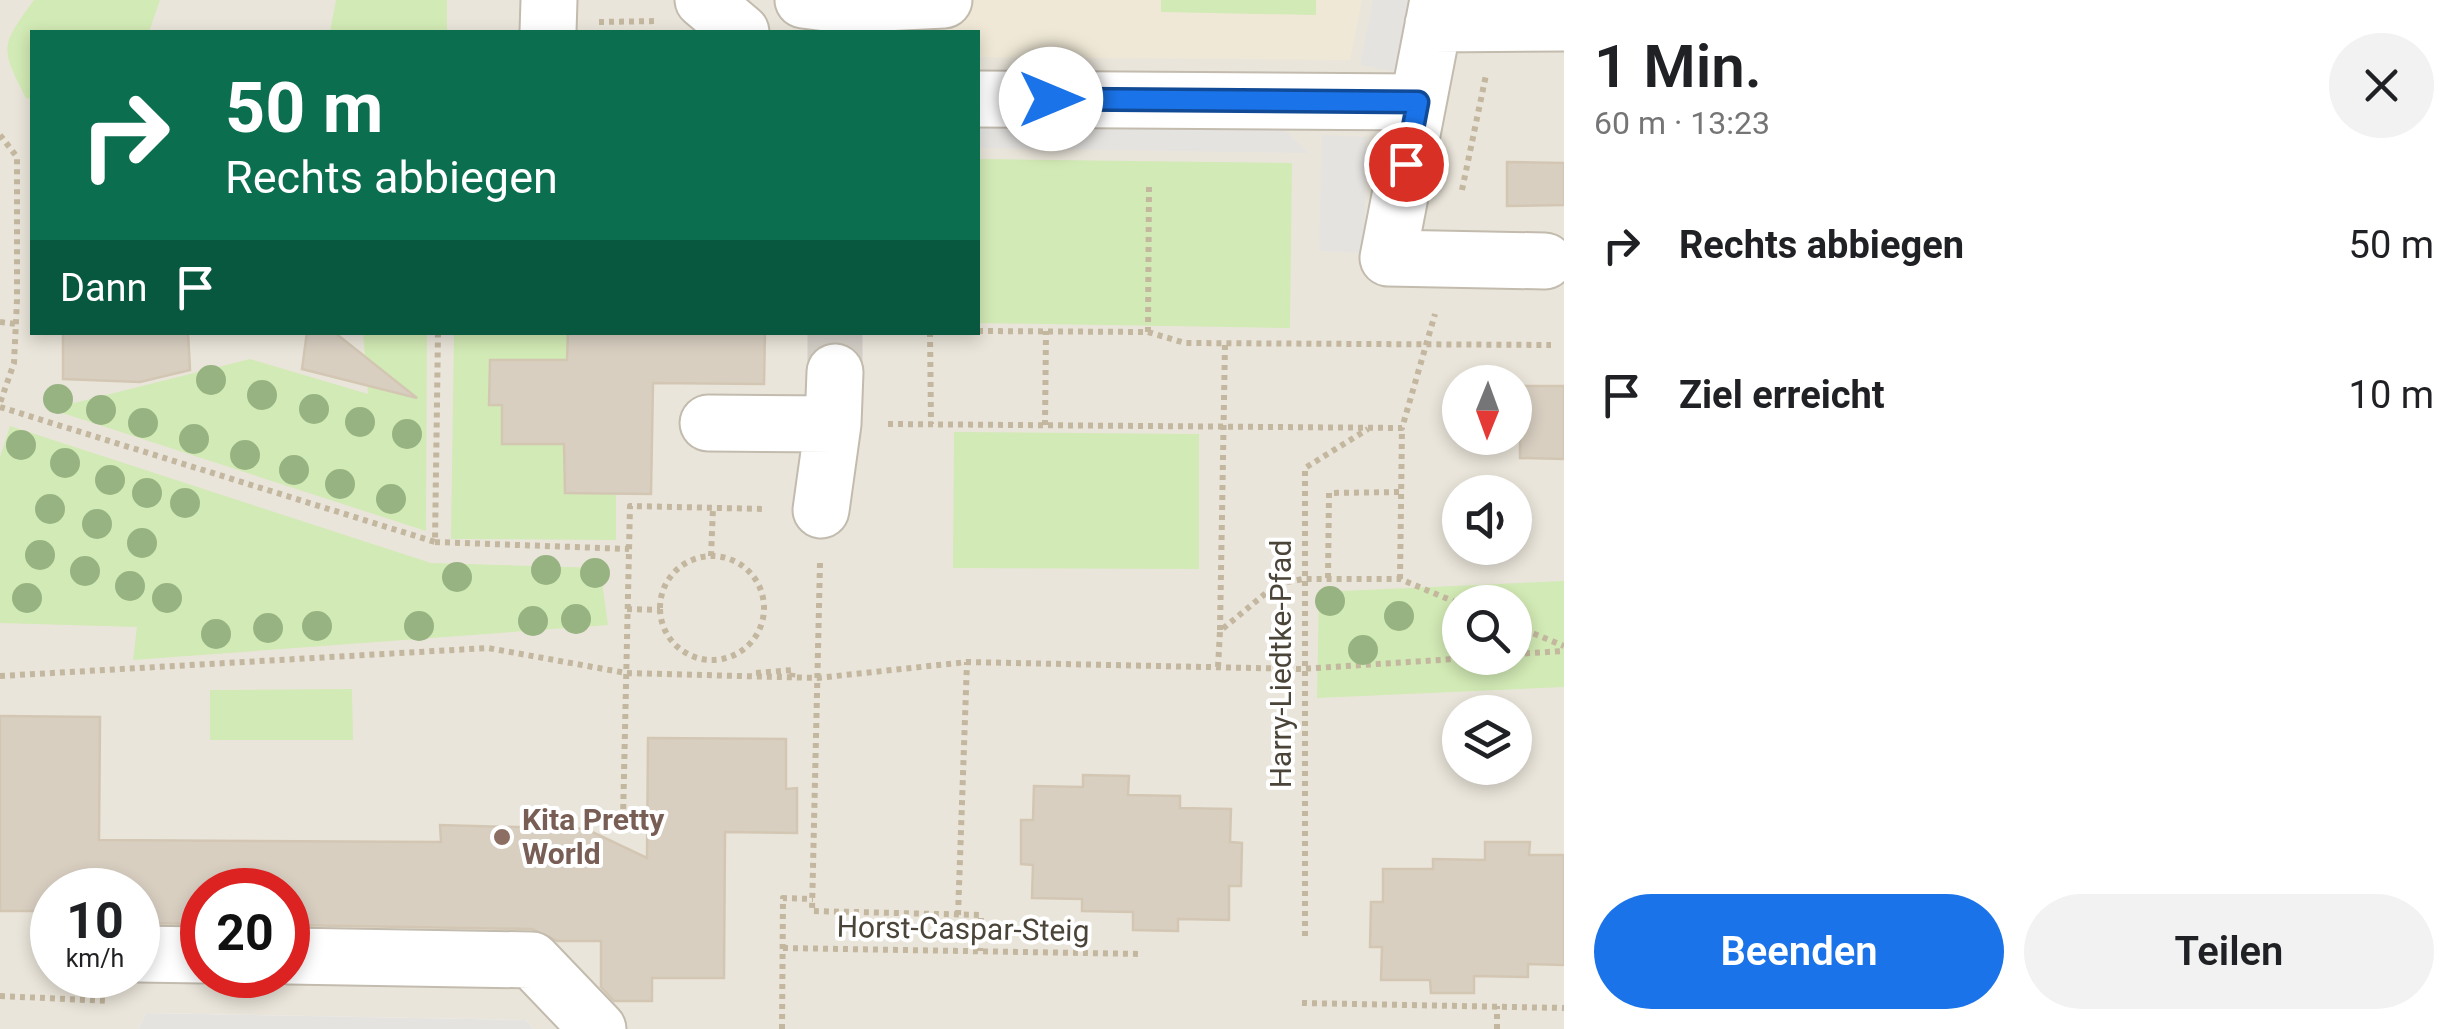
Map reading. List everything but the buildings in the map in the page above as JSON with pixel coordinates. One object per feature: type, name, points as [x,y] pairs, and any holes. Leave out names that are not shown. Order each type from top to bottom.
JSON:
[{"type":"lane","points":[[802,0],[842,5],[944,0]]},
{"type":"lane","points":[[687,10],[737,30]]},
{"type":"lane","points":[[1550,245],[1388,258],[1435,12],[1564,23]]},
{"type":"lane","points":[[980,99],[1418,102]]},
{"type":"lane","points":[[708,423],[834,398],[821,510]]},
{"type":"lane","points":[[310,956],[532,960],[598,1029]]},
{"type":"path","points":[[548,18],[687,10]]},
{"type":"path","points":[[0,135],[17,157],[14,363],[0,405],[435,542],[629,549]]},
{"type":"path","points":[[1148,332],[1149,182]]},
{"type":"path","points":[[0,322],[16,324]]},
{"type":"path","points":[[980,330],[1148,332],[1185,344],[1551,344]]},
{"type":"path","points":[[1045,425],[1046,331]]},
{"type":"path","points":[[435,542],[438,335]]},
{"type":"path","points":[[930,335],[931,424]]},
{"type":"path","points":[[1218,667],[1224,343]]},
{"type":"path","points":[[834,398],[931,424],[1222,426]]},
{"type":"path","name":"Harry-Liedtke-Pfad","points":[[1222,426],[1369,428],[1305,468],[1301,669],[1304,936]]},
{"type":"path","points":[[1400,579],[1402,428]]},
{"type":"path","points":[[1328,578],[1328,493],[1400,492]]},
{"type":"path","points":[[623,818],[630,506],[821,510],[812,911],[981,915],[980,952]]},
{"type":"path","points":[[711,556],[713,508]]},
{"type":"path","points":[[711,556],[742,565],[762,592],[764,608],[754,638],[727,658],[711,660],[695,657],[670,639],[660,610],[668,579],[695,558],[711,556]]},
{"type":"path","points":[[1220,631],[1277,584],[1303,579],[1400,579],[1442,596]]},
{"type":"path","points":[[628,609],[660,610]]},
{"type":"path","points":[[1532,634],[1564,649]]},
{"type":"path","points":[[0,676],[488,648],[626,673],[734,676],[792,670],[792,677],[817,678],[968,662],[1301,669],[1442,660]]},
{"type":"path","points":[[1532,652],[1564,649]]},
{"type":"path","points":[[711,660],[711,675]]},
{"type":"path","points":[[958,915],[968,662]]},
{"type":"path","points":[[782,1029],[783,898],[813,899]]},
{"type":"path","name":"Horst-Caspar-Steig","points":[[783,948],[1143,954]]},
{"type":"path","points":[[0,996],[30,991]]},
{"type":"path","points":[[1302,1003],[1564,1008]]},
{"type":"path","points":[[1497,1006],[1497,1029]]},
{"type":"shaded area","points":[[0,0],[1564,0],[1564,1029],[534,1029],[526,1020],[146,1013],[138,1029],[0,1029]]},
{"type":"shaded area","points":[[780,0],[1362,0],[1350,60],[980,57],[980,30],[818,30]]},
{"type":"shaded area","points":[[1373,0],[1412,0],[1398,72],[1360,65]]},
{"type":"shaded area","points":[[980,111],[1271,117],[1309,153],[980,148]]},
{"type":"shaded area","points":[[1322,135],[1367,137],[1364,253],[1319,251]]},
{"type":"shaded area","points":[[146,1013],[526,1020],[534,1029],[138,1029]]},
{"type":"green space","points":[[34,0],[160,0],[150,30],[30,30],[30,99],[17,81],[8,57],[15,28]]},
{"type":"green space","points":[[336,0],[447,0],[447,30],[330,30]]},
{"type":"green space","points":[[1161,0],[1316,0],[1316,15],[1161,12]]},
{"type":"green space","points":[[980,159],[1292,163],[1290,328],[980,323]]},
{"type":"green space","points":[[363,335],[427,335],[426,531],[50,409],[250,359],[368,394]]},
{"type":"green space","points":[[454,335],[568,335],[567,360],[490,360],[489,404],[502,405],[503,444],[564,444],[565,493],[616,494],[616,540],[451,539]]},
{"type":"green space","points":[[10,426],[431,563],[600,568],[608,625],[133,660],[137,627],[0,623],[0,457]]},
{"type":"green space","points":[[954,432],[1199,434],[1199,569],[953,568]]},
{"type":"green space","points":[[1564,581],[1564,687],[1317,698],[1319,592],[1442,586],[1442,675],[1532,675],[1532,585],[1475,585]]},
{"type":"green space","points":[[352,689],[353,740],[210,740],[210,690]]},
{"type":"tunnel","points":[[835,335],[835,372]]},
{"type":"place","name":"Kita Pretty World","points":[[502,837]]},
{"type":"route","points":[[1051,99],[1418,102],[1406,164]]}]
